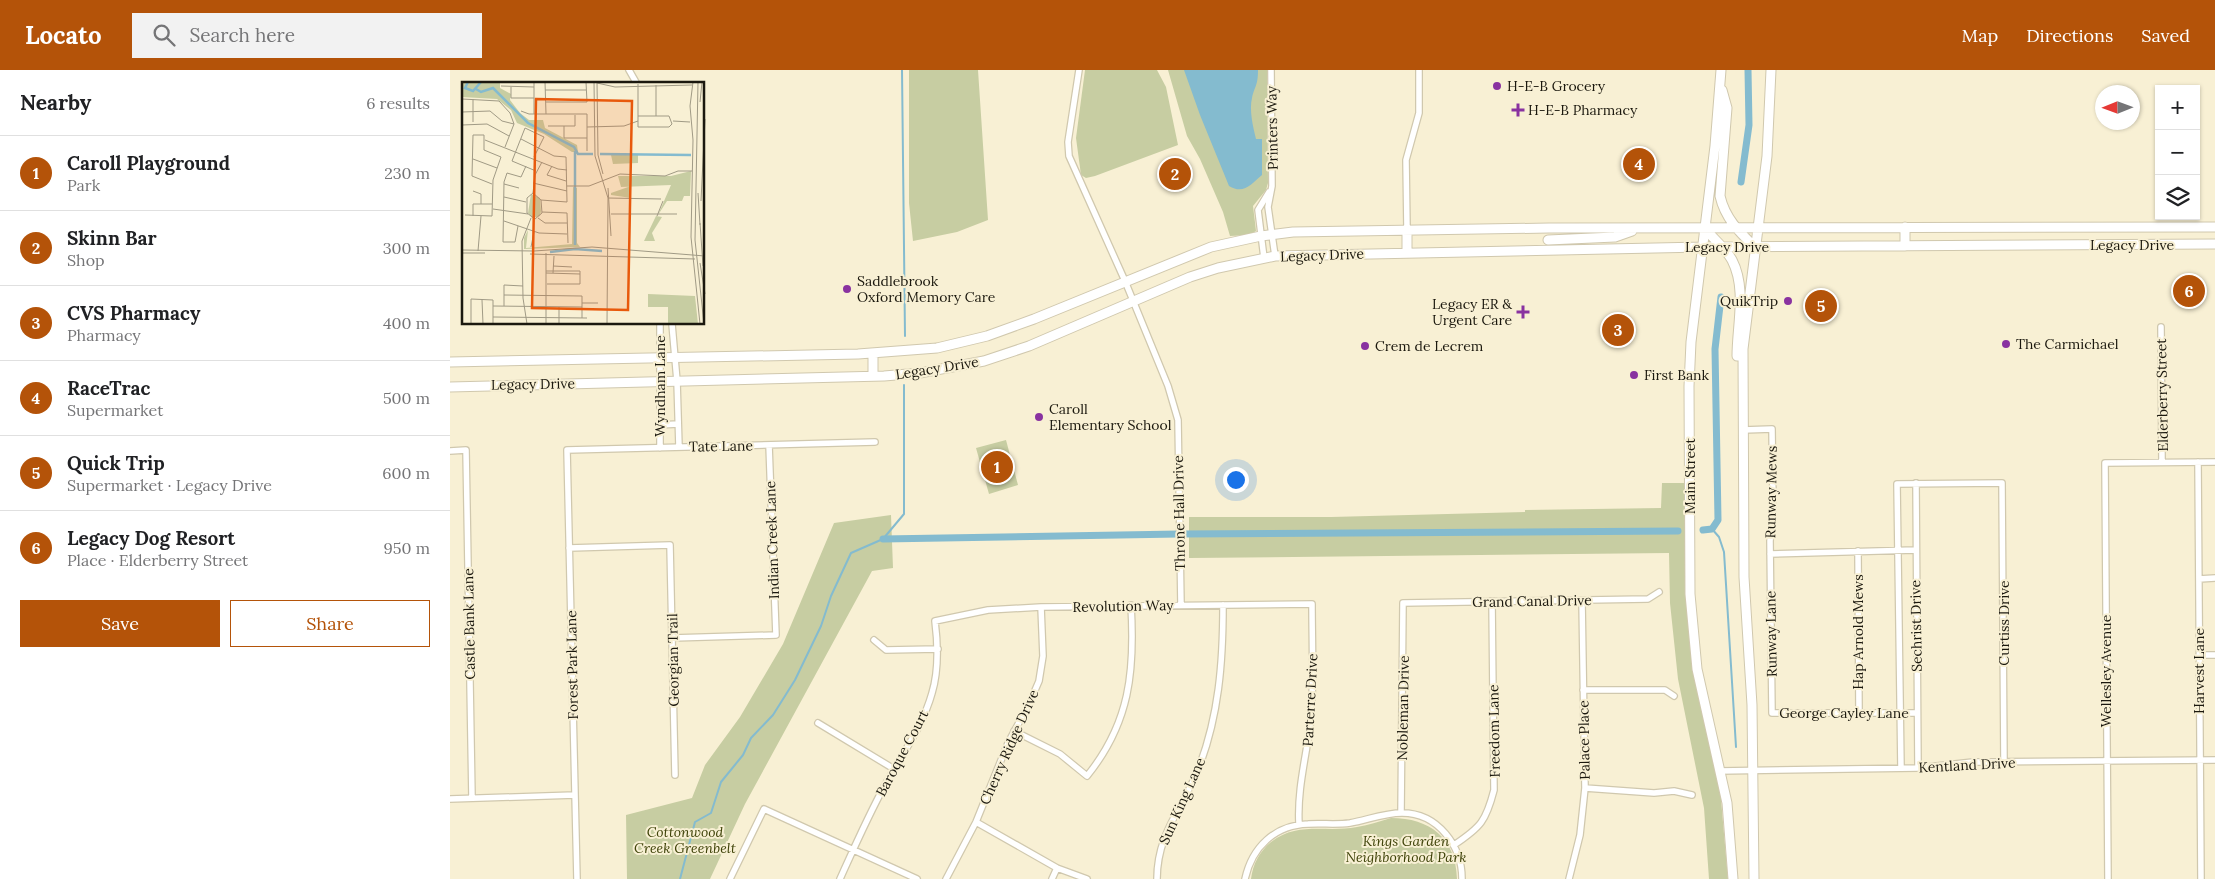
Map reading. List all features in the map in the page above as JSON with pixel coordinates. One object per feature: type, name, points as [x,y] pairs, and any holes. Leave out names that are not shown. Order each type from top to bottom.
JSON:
[{"type":"main road","name":"Main Street","points":[[1721,70],[1715,146],[1691,342],[1689,386],[1690,594],[1697,669],[1729,818],[1732,879]]},
{"type":"main road","points":[[1754,879],[1752,705],[1744,576],[1742,390],[1745,320],[1767,156],[1771,70]]},
{"type":"main road","points":[[1721,82],[1727,108],[1720,196],[1723,206],[1735,228],[1755,247]]},
{"type":"main road","points":[[1905,227],[1905,246]]},
{"type":"main road","points":[[2057,227],[2057,245]]},
{"type":"main road","points":[[2204,244],[2205,227]]},
{"type":"main road","name":"Legacy Drive","points":[[450,362],[873,353],[937,348],[987,336],[1034,319],[1212,247],[1272,234],[1407,229],[2215,227]]},
{"type":"main road","points":[[1548,250],[1549,228]]},
{"type":"main road","points":[[1548,240],[1615,237],[1639,228]]},
{"type":"main road","points":[[1704,228],[1731,258],[1738,278],[1740,301],[1736,369],[1742,390]]},
{"type":"main road","points":[[1407,229],[1407,253]]},
{"type":"main road","name":"Legacy Drive","points":[[450,387],[873,376],[920,373],[984,361],[1029,346],[1132,300],[1205,271],[1275,256],[1703,247],[2215,244]]},
{"type":"main road","points":[[873,353],[873,376]]},
{"type":"street","points":[[629,70],[636,82]]},
{"type":"street","name":"Throne Hall Drive","points":[[1079,70],[1068,142],[1069,156],[1125,281],[1168,386],[1178,420],[1181,605]]},
{"type":"street","name":"Printers Way","points":[[1271,70],[1272,186],[1268,207],[1275,256]]},
{"type":"street","points":[[1407,229],[1406,160],[1420,113],[1419,70]]},
{"type":"street","name":"Printers Way","points":[[1264,258],[1258,210],[1272,186]]},
{"type":"street","name":"Wyndham Lane","points":[[660,325],[660,448]]},
{"type":"street","name":"Wyndham Lane","points":[[672,325],[677,381],[679,447]]},
{"type":"street","name":"Elderberry Street","points":[[2161,328],[2162,462]]},
{"type":"street","points":[[660,425],[678,424]]},
{"type":"street","name":"Runway Mews","points":[[1742,430],[1772,429],[1773,507],[1770,554]]},
{"type":"street","name":"Tate Lane","points":[[567,450],[875,442]]},
{"type":"street","name":"Indian Creek Lane","points":[[672,638],[776,635],[769,445]]},
{"type":"street","name":"Castle Bank Lane","points":[[450,451],[466,450],[472,798]]},
{"type":"street","name":"Forest Park Lane","points":[[567,450],[577,879]]},
{"type":"street","points":[[2162,462],[2215,462]]},
{"type":"street","name":"Wellesley Avenue","points":[[2108,879],[2105,463],[2162,462]]},
{"type":"street","name":"Harvest Lane","points":[[2198,462],[2201,879]]},
{"type":"street","name":"Curtiss Drive","points":[[1916,484],[2002,483],[2004,762]]},
{"type":"street","name":"Sechrist Drive","points":[[1901,768],[1897,484],[1916,484],[1916,713],[1918,768]]},
{"type":"street","name":"Georgian Trail","points":[[569,548],[670,545],[675,775]]},
{"type":"street","points":[[1770,554],[1915,550]]},
{"type":"street","name":"Hap Arnold Mews","points":[[1858,552],[1858,713]]},
{"type":"street","name":"Runway Lane","points":[[1770,554],[1772,713]]},
{"type":"street","points":[[2199,578],[2215,578]]},
{"type":"street","name":"Grand Canal Drive","points":[[1403,603],[1648,599],[1659,592]]},
{"type":"street","name":"Palace Place","points":[[1570,879],[1580,835],[1585,788],[1582,600]]},
{"type":"street","name":"Freedom Lane","points":[[1454,845],[1480,826],[1488,811],[1494,790],[1492,601]]},
{"type":"street","name":"Nobleman Drive","points":[[1401,813],[1403,603]]},
{"type":"street","name":"Revolution Way","points":[[936,621],[988,610],[1041,607],[1312,604]]},
{"type":"street","name":"Parterre Drive","points":[[1299,824],[1300,784],[1307,752],[1312,699],[1312,604]]},
{"type":"street","points":[[1014,731],[1060,754],[1087,776],[1112,741],[1124,710],[1134,647],[1131,605]]},
{"type":"street","name":"Sun King Lane","points":[[1157,879],[1158,853],[1166,832],[1197,771],[1211,729],[1220,690],[1223,650],[1223,605]]},
{"type":"street","name":"Cherry Ridge Drive","points":[[946,879],[976,822],[1014,731],[1039,681],[1043,656],[1041,607]]},
{"type":"street","name":"Baroque Court","points":[[840,879],[853,849],[922,720],[929,702],[938,649],[936,621]]},
{"type":"street","points":[[874,640],[886,650],[938,649]]},
{"type":"street","points":[[2199,655],[2215,655]]},
{"type":"street","points":[[1583,690],[1665,690],[1674,696]]},
{"type":"street","name":"George Cayley Lane","points":[[1772,713],[1916,713]]},
{"type":"street","points":[[818,723],[894,770]]},
{"type":"street","name":"Kentland Drive","points":[[1719,771],[1918,768],[1967,762],[2215,760]]},
{"type":"street","points":[[1585,788],[1654,793],[1674,791],[1692,795]]},
{"type":"street","points":[[450,799],[575,795]]},
{"type":"street","points":[[730,879],[764,809],[917,879]]},
{"type":"street","points":[[1246,879],[1253,857],[1260,844],[1280,830],[1299,824],[1349,823],[1401,813],[1423,818],[1439,827],[1454,845],[1459,855],[1462,879]]},
{"type":"street","points":[[976,822],[1057,868],[1088,879]]},
{"type":"street","points":[[1052,879],[1057,868]]},
{"type":"green space","points":[[909,70],[978,70],[988,220],[957,232],[913,241],[909,203]]},
{"type":"green space","points":[[1085,70],[1157,70],[1166,87],[1178,145],[1095,176],[1086,178],[1081,175],[1076,138]]},
{"type":"green space","points":[[1168,70],[1267,70],[1268,183],[1266,190],[1253,206],[1256,231],[1249,235],[1230,236],[1223,212],[1200,159],[1187,136]]},
{"type":"green space","points":[[1006,440],[1018,485],[989,494],[976,448]]},
{"type":"green space","points":[[1662,483],[1687,483],[1688,603],[1720,788],[1728,879],[1709,879],[1704,808],[1678,679],[1670,603],[1669,553],[1189,558],[1189,517],[1331,517],[1525,512],[1525,510],[1661,508]]},
{"type":"green space","name":"Cottonwood Creek Greenbelt","points":[[891,515],[893,568],[872,571],[745,804],[710,879],[627,879],[626,815],[692,798],[705,765],[740,717],[783,644],[834,523]]},
{"type":"green space","name":"Kings Garden Neighborhood Park","points":[[1391,818],[1418,822],[1429,826],[1438,833],[1452,852],[1457,879],[1251,879],[1253,868],[1260,854],[1271,842],[1281,836],[1302,830],[1346,829]]},
{"type":"water","points":[[1184,70],[1258,70],[1251,108],[1256,139],[1262,139],[1262,175],[1251,185],[1243,189],[1229,186]]},
{"type":"waterway","points":[[902,70],[905,336]]},
{"type":"waterway","points":[[1741,182],[1749,125],[1748,70]]},
{"type":"waterway","points":[[1703,530],[1712,529],[1718,520],[1715,349],[1721,297]]},
{"type":"waterway","points":[[680,879],[695,822],[711,813],[721,782],[743,755],[751,738],[773,715],[795,680],[821,626],[831,596],[851,553],[883,539],[904,514],[904,385]]},
{"type":"waterway","points":[[1712,529],[1719,537],[1724,552],[1736,747]]},
{"type":"waterway","points":[[883,539],[1179,534],[1678,531]]},
{"type":"place","name":"H-E-B Grocery","points":[[1497,86]]},
{"type":"place","name":"H-E-B Pharmacy","points":[[1518,110]]},
{"type":"place","name":"RaceTrac","points":[[1639,164]]},
{"type":"place","name":"Skinn Bar","points":[[1175,174]]},
{"type":"place","name":"Saddlebrook Oxford Memory Care","points":[[847,289]]},
{"type":"place","name":"Legacy Dog Resort","points":[[2189,291]]},
{"type":"place","name":"QuikTrip","points":[[1788,301]]},
{"type":"place","name":"Quick Trip","points":[[1821,306]]},
{"type":"place","name":"Legacy ER & Urgent Care","points":[[1523,312]]},
{"type":"place","name":"CVS Pharmacy","points":[[1618,330]]},
{"type":"place","name":"The Carmichael","points":[[2006,344]]},
{"type":"place","name":"Crem de Lecrem","points":[[1365,346]]},
{"type":"place","name":"First Bank","points":[[1634,375]]},
{"type":"place","name":"Caroll Elementary School","points":[[1039,417]]},
{"type":"place","name":"Caroll Playground","points":[[997,467]]}]
